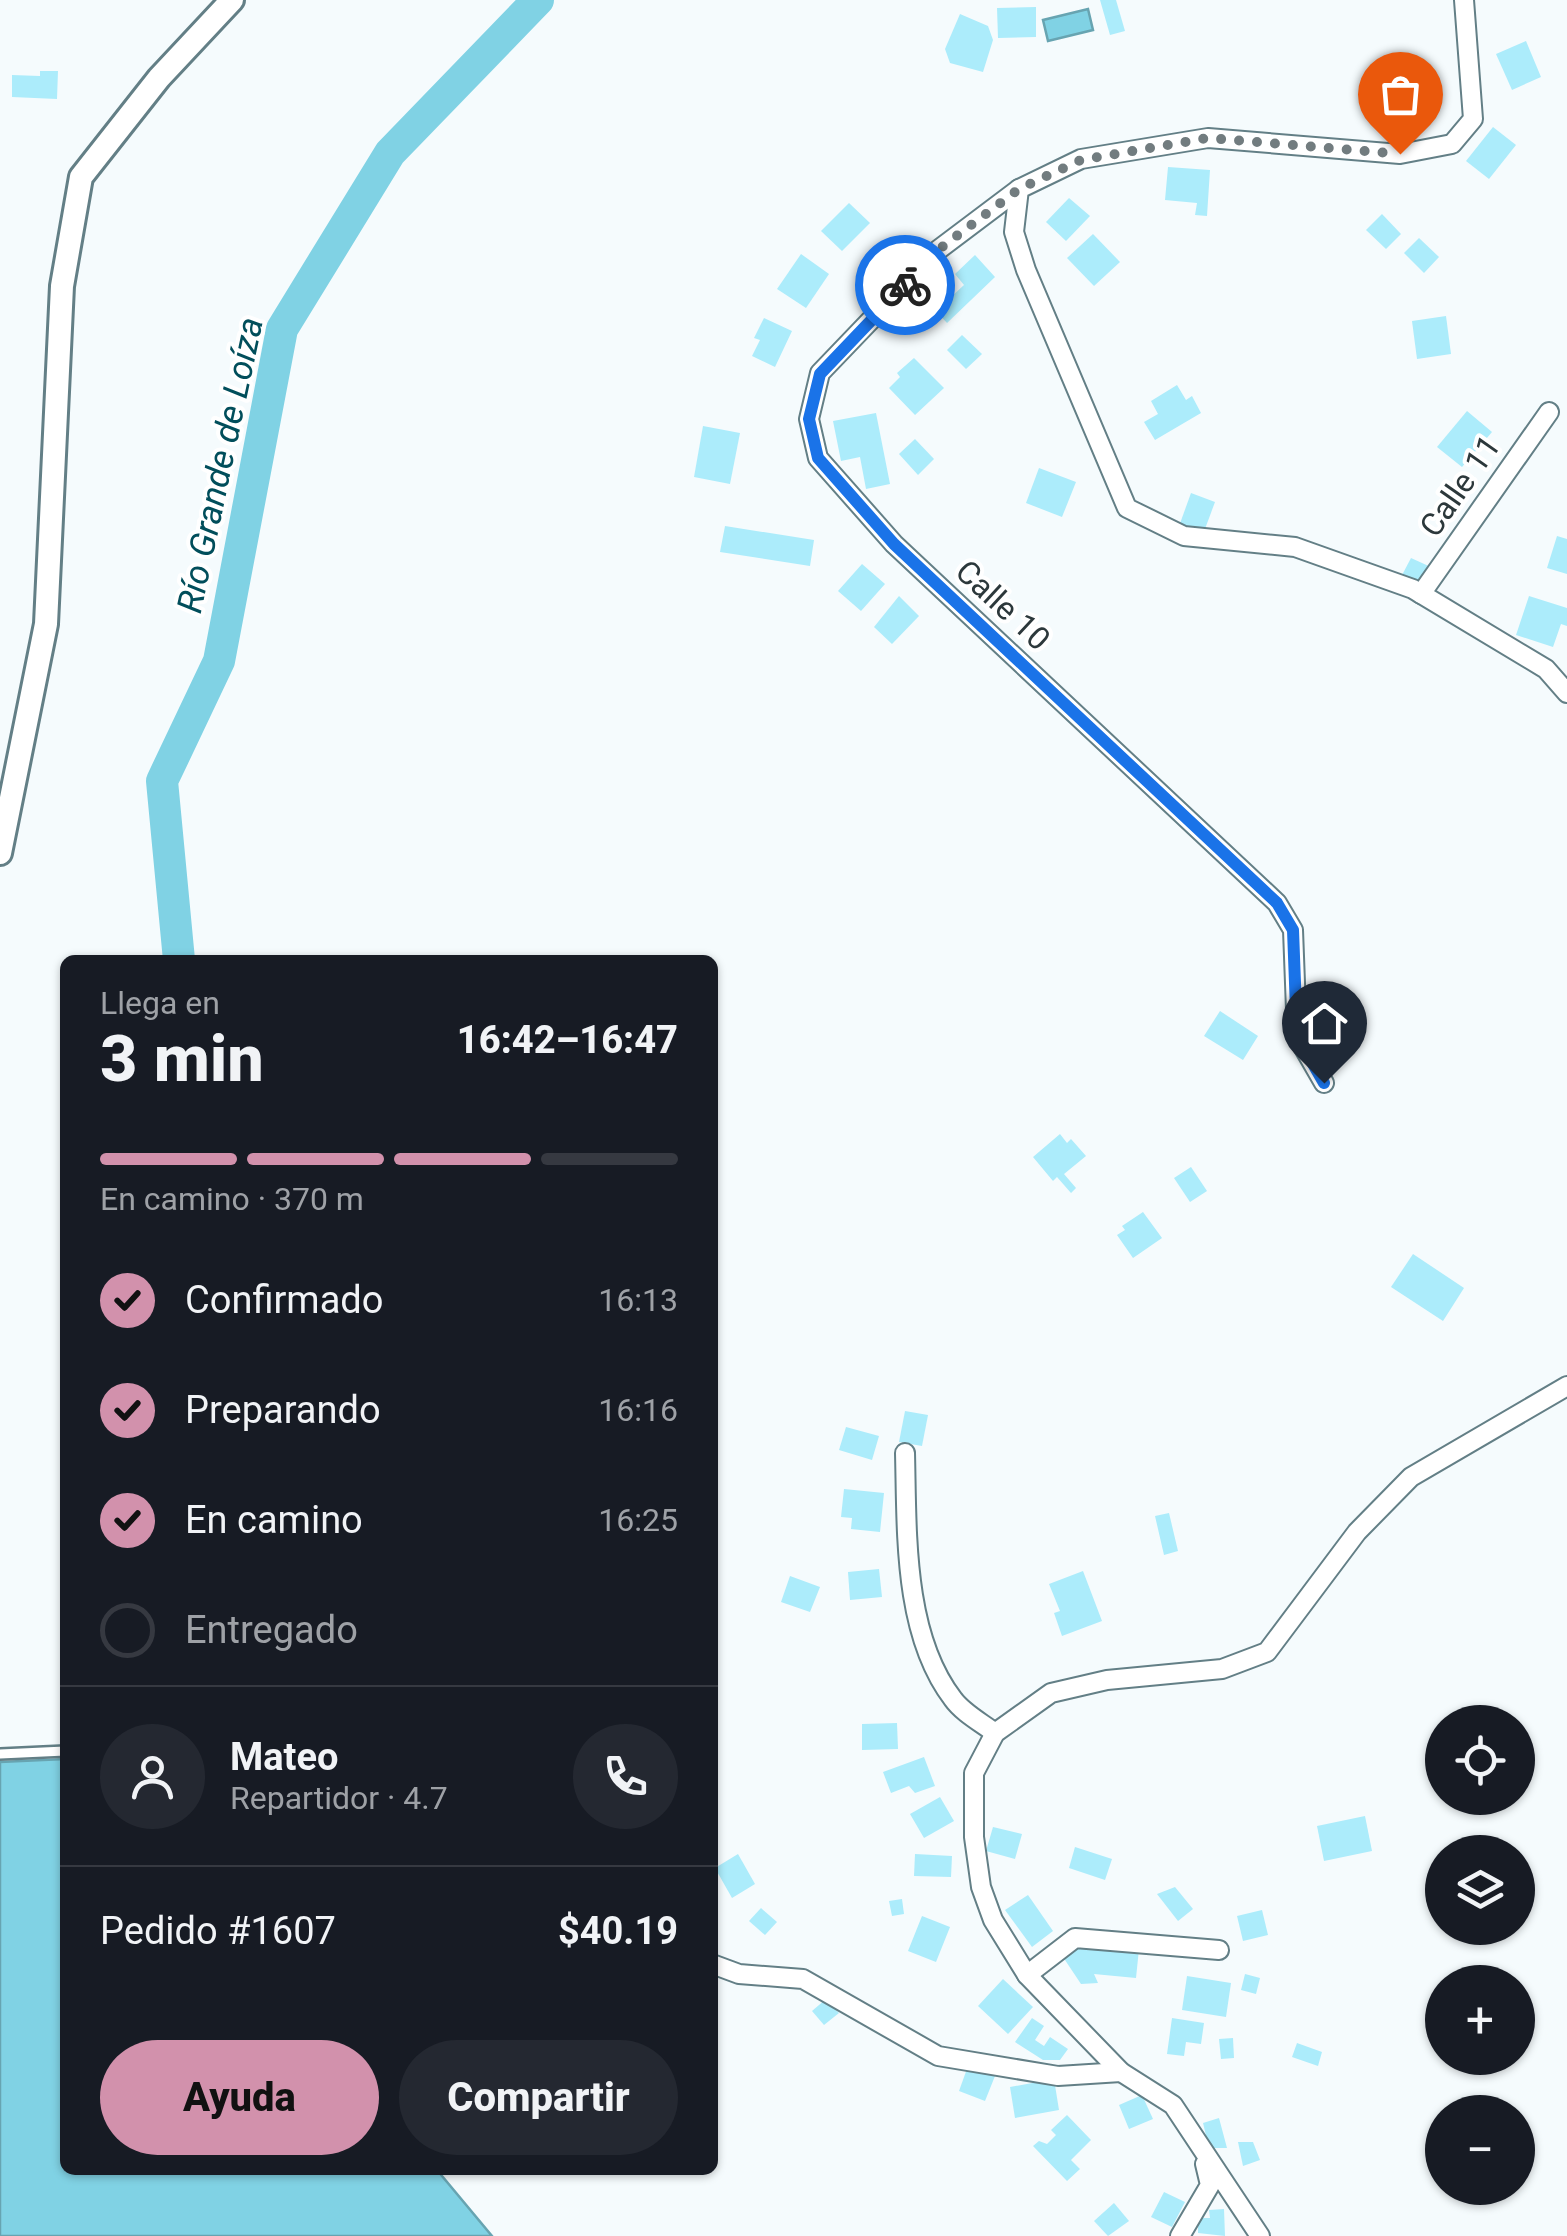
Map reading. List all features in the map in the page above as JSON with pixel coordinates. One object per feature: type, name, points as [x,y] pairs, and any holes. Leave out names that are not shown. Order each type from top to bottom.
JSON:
[{"type":"street","points":[[0,853],[46,624],[62,286],[81,177],[159,78],[232,0]]},
{"type":"street","name":"Calle 10","points":[[1324,1083],[1297,1036],[1293,930],[1277,903],[894,544],[818,458],[809,419],[820,374],[938,250],[1019,189],[1081,160],[1208,138],[1400,154],[1452,144],[1473,119],[1464,0]]},
{"type":"street","points":[[1019,189],[1014,232],[1026,270],[1126,508],[1184,536],[1295,547],[1421,594],[1546,669],[1567,692]]},
{"type":"street","name":"Calle 11","points":[[1421,594],[1548,412]]},
{"type":"street","points":[[1260,2236],[1173,2105],[1121,2072],[1027,1975],[993,1920],[981,1887],[974,1837],[974,1772],[995,1733],[1052,1693],[1107,1680],[1222,1669],[1267,1652],[1357,1532],[1411,1477],[1567,1386]]},
{"type":"street","points":[[905,1453],[908,1561],[926,1650],[954,1701],[995,1733]]},
{"type":"street","points":[[1027,1975],[1075,1938],[1219,1950]]},
{"type":"street","points":[[718,1966],[739,1974],[803,1979],[938,2056],[1058,2076],[1121,2072]]},
{"type":"street","points":[[1180,2236],[1210,2185],[1202,2154]]},
{"type":"lane","points":[[0,1754],[60,1751]]},
{"type":"water","points":[[1088,9],[1093,30],[1048,41],[1043,20]]},
{"type":"water","points":[[60,1759],[60,2175],[441,2175],[492,2236],[0,2236],[0,1762]]},
{"type":"building","points":[[1100,0],[1116,0],[1125,31],[1110,35]]},
{"type":"building","points":[[1036,7],[1036,37],[998,38],[997,8]]},
{"type":"building","points":[[960,14],[988,26],[993,40],[983,72],[950,63],[945,49]]},
{"type":"building","points":[[1526,41],[1541,77],[1512,90],[1496,54]]},
{"type":"building","points":[[40,71],[58,71],[57,99],[12,97],[12,75],[40,76]]},
{"type":"building","points":[[1493,127],[1516,145],[1489,179],[1466,161]]},
{"type":"building","points":[[1168,167],[1210,170],[1207,216],[1195,215],[1197,203],[1165,200]]},
{"type":"building","points":[[1069,198],[1090,216],[1066,241],[1046,222]]},
{"type":"building","points":[[849,203],[870,223],[842,251],[821,231]]},
{"type":"building","points":[[1382,214],[1401,234],[1386,249],[1366,230]]},
{"type":"building","points":[[1093,234],[1120,262],[1094,286],[1067,258]]},
{"type":"building","points":[[1419,238],[1439,257],[1424,273],[1404,253]]},
{"type":"building","points":[[801,254],[829,274],[806,308],[777,289]]},
{"type":"building","points":[[975,255],[995,277],[947,323],[936,311],[964,285],[955,274]]},
{"type":"building","points":[[1446,316],[1451,354],[1417,359],[1412,321]]},
{"type":"building","points":[[764,318],[792,331],[775,367],[752,356],[760,340],[754,338]]},
{"type":"building","points":[[962,335],[982,354],[966,369],[947,350]]},
{"type":"building","points":[[914,358],[944,388],[915,415],[889,388],[900,377],[897,373]]},
{"type":"building","points":[[1177,385],[1186,400],[1192,396],[1201,413],[1155,440],[1144,422],[1158,414],[1151,401]]},
{"type":"building","points":[[1467,411],[1492,432],[1462,467],[1437,447]]},
{"type":"building","points":[[876,413],[890,484],[866,489],[860,457],[841,461],[833,421]]},
{"type":"building","points":[[703,426],[740,433],[730,484],[694,477]]},
{"type":"building","points":[[915,439],[934,459],[918,475],[899,454]]},
{"type":"building","points":[[1039,468],[1076,482],[1062,517],[1026,503]]},
{"type":"building","points":[[1191,493],[1215,502],[1202,537],[1178,529]]},
{"type":"building","points":[[725,526],[814,540],[810,566],[720,552]]},
{"type":"building","points":[[1557,536],[1567,539],[1567,574],[1547,568]]},
{"type":"building","points":[[1411,558],[1433,568],[1423,588],[1401,577]]},
{"type":"building","points":[[862,564],[885,584],[861,611],[838,591]]},
{"type":"building","points":[[899,596],[919,616],[892,644],[874,627]]},
{"type":"building","points":[[1529,596],[1567,608],[1567,626],[1561,624],[1553,647],[1516,635]]},
{"type":"building","points":[[1220,1011],[1258,1036],[1243,1060],[1204,1036]]},
{"type":"building","points":[[1060,1134],[1067,1143],[1071,1139],[1086,1156],[1064,1174],[1076,1188],[1071,1193],[1057,1177],[1053,1181],[1033,1157]]},
{"type":"building","points":[[1191,1167],[1207,1191],[1190,1202],[1174,1178]]},
{"type":"building","points":[[1143,1212],[1162,1238],[1133,1258],[1117,1235],[1125,1230],[1122,1226]]},
{"type":"building","points":[[1413,1254],[1464,1288],[1443,1321],[1391,1287]]},
{"type":"building","points":[[905,1411],[928,1415],[922,1446],[899,1442]]},
{"type":"building","points":[[846,1427],[879,1436],[872,1460],[839,1450]]},
{"type":"building","points":[[844,1489],[884,1493],[880,1532],[851,1529],[852,1518],[841,1517]]},
{"type":"building","points":[[1169,1513],[1178,1551],[1164,1555],[1155,1516]]},
{"type":"building","points":[[879,1569],[882,1597],[850,1600],[848,1572]]},
{"type":"building","points":[[1083,1571],[1102,1621],[1062,1636],[1054,1613],[1060,1611],[1049,1584]]},
{"type":"building","points":[[790,1576],[820,1587],[810,1612],[781,1602]]},
{"type":"building","points":[[897,1723],[898,1749],[862,1750],[862,1724]]},
{"type":"building","points":[[924,1757],[935,1786],[915,1793],[909,1786],[891,1793],[883,1772]]},
{"type":"building","points":[[940,1797],[954,1821],[924,1838],[910,1814]]},
{"type":"building","points":[[1365,1816],[1372,1851],[1324,1861],[1317,1826]]},
{"type":"building","points":[[993,1827],[1022,1834],[1015,1859],[986,1851]]},
{"type":"building","points":[[1075,1847],[1112,1859],[1105,1880],[1069,1868]]},
{"type":"building","points":[[738,1854],[755,1884],[732,1898],[718,1866]]},
{"type":"building","points":[[915,1854],[952,1856],[951,1877],[914,1876]]},
{"type":"building","points":[[1175,1887],[1193,1909],[1178,1921],[1157,1894]]},
{"type":"building","points":[[1028,1895],[1053,1931],[1032,1947],[1005,1910]]},
{"type":"building","points":[[902,1899],[904,1914],[892,1916],[889,1901]]},
{"type":"building","points":[[761,1908],[777,1922],[765,1935],[749,1921]]},
{"type":"building","points":[[1262,1910],[1268,1935],[1243,1941],[1237,1916]]},
{"type":"building","points":[[922,1916],[950,1927],[936,1962],[908,1951]]},
{"type":"building","points":[[1090,1944],[1139,1949],[1136,1978],[1094,1974],[1098,1983],[1081,1984],[1063,1957]]},
{"type":"building","points":[[1245,1974],[1260,1978],[1256,1994],[1241,1990]]},
{"type":"building","points":[[1187,1976],[1231,1983],[1226,2017],[1182,2010]]},
{"type":"building","points":[[1003,1979],[1033,2007],[1008,2034],[978,2006]]},
{"type":"building","points":[[826,1999],[839,2013],[824,2025],[812,2011]]},
{"type":"building","points":[[1032,2018],[1044,2026],[1035,2040],[1044,2046],[1050,2037],[1068,2049],[1060,2060],[1043,2060],[1015,2042]]},
{"type":"building","points":[[1172,2018],[1204,2023],[1201,2044],[1186,2042],[1184,2056],[1167,2054]]},
{"type":"building","points":[[1233,2038],[1234,2058],[1221,2059],[1219,2039]]},
{"type":"building","points":[[1297,2043],[1322,2052],[1318,2066],[1292,2057]]},
{"type":"building","points":[[968,2066],[995,2076],[985,2101],[959,2091]]},
{"type":"building","points":[[1054,2079],[1059,2110],[1015,2118],[1010,2087]]},
{"type":"building","points":[[1142,2095],[1153,2119],[1129,2129],[1119,2105]]},
{"type":"building","points":[[1067,2115],[1091,2140],[1071,2160],[1080,2169],[1067,2181],[1033,2146],[1039,2141],[1047,2144],[1056,2135],[1051,2130]]},
{"type":"building","points":[[1219,2118],[1227,2148],[1209,2148],[1203,2123]]},
{"type":"building","points":[[1238,2142],[1253,2142],[1260,2160],[1243,2166]]},
{"type":"building","points":[[1164,2192],[1185,2202],[1172,2227],[1151,2217]]},
{"type":"building","points":[[1114,2203],[1129,2221],[1108,2236],[1094,2221]]},
{"type":"building","points":[[1224,2209],[1225,2236],[1198,2233],[1198,2218],[1210,2218],[1209,2210]]},
{"type":"waterway","name":"Río Grande de Loíza","points":[[179,955],[162,781],[219,661],[282,329],[390,153],[538,0]]},
{"type":"way so far","points":[[905,285],[938,250],[1019,189],[1081,160],[1208,138],[1400,154]]},
{"type":"route","points":[[905,285],[820,374],[809,419],[818,458],[894,544],[1277,903],[1293,930],[1297,1036],[1324,1083]]}]
